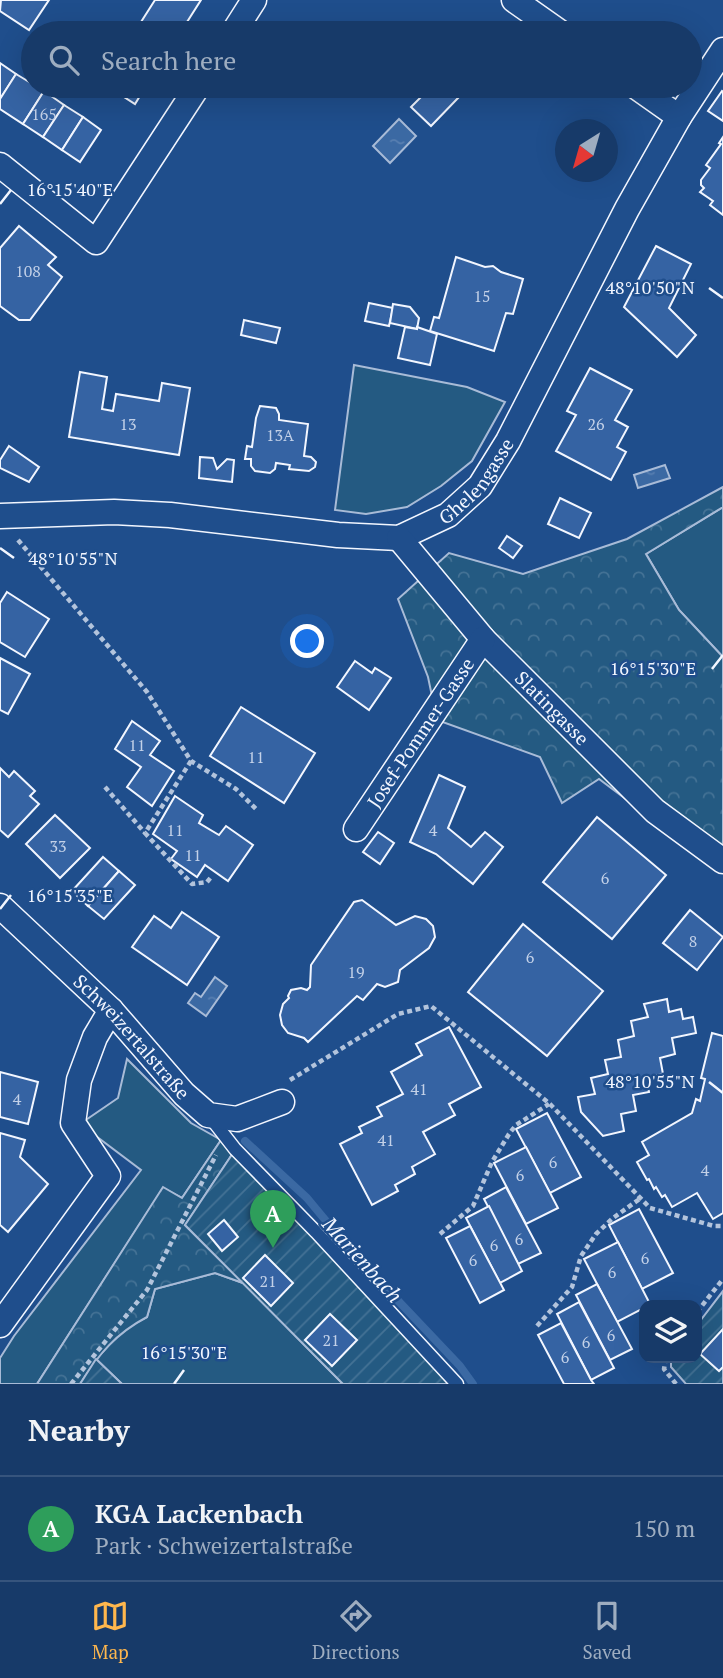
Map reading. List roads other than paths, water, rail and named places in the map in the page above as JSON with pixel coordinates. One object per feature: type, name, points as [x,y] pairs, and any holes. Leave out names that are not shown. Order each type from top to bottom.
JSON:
[{"type":"street","points":[[241,21],[254,0]]},
{"type":"street","points":[[514,0],[544,21]]},
{"type":"street","name":"Ghelengasse","points":[[702,82],[723,50]]},
{"type":"street","points":[[0,165],[96,242],[190,98]]},
{"type":"street","points":[[652,98],[679,117]]},
{"type":"street","name":"Ghelengasse","points":[[6,524],[114,512],[159,514],[338,535],[398,538],[448,515],[480,486],[508,441],[627,209],[691,98]]},
{"type":"street","name":"Slatingasse","points":[[398,538],[484,639],[655,811],[723,862]]},
{"type":"street","name":"Josef-Pommer-Gasse","points":[[356,829],[484,639]]},
{"type":"street","name":"Schweizertalstraße","points":[[0,906],[111,1010],[184,1094],[208,1115],[237,1119],[282,1102]]},
{"type":"street","points":[[0,1325],[108,1176],[73,1123],[79,1080],[95,1037],[111,1010]]},
{"type":"lane","points":[[208,1115],[235,1149],[457,1384]]},
{"type":"water","points":[[399,119],[416,136],[390,163],[373,146]]},
{"type":"water","points":[[665,465],[670,478],[638,488],[634,475]]},
{"type":"water","points":[[215,977],[227,986],[206,1016],[188,1003],[195,993],[201,997]]},
{"type":"waterway","name":"Marienbach","points":[[245,1141],[307,1198],[351,1251],[460,1366],[473,1384]]},
{"type":"place","name":"KGA Lackenbach","points":[[273,1248]]}]
